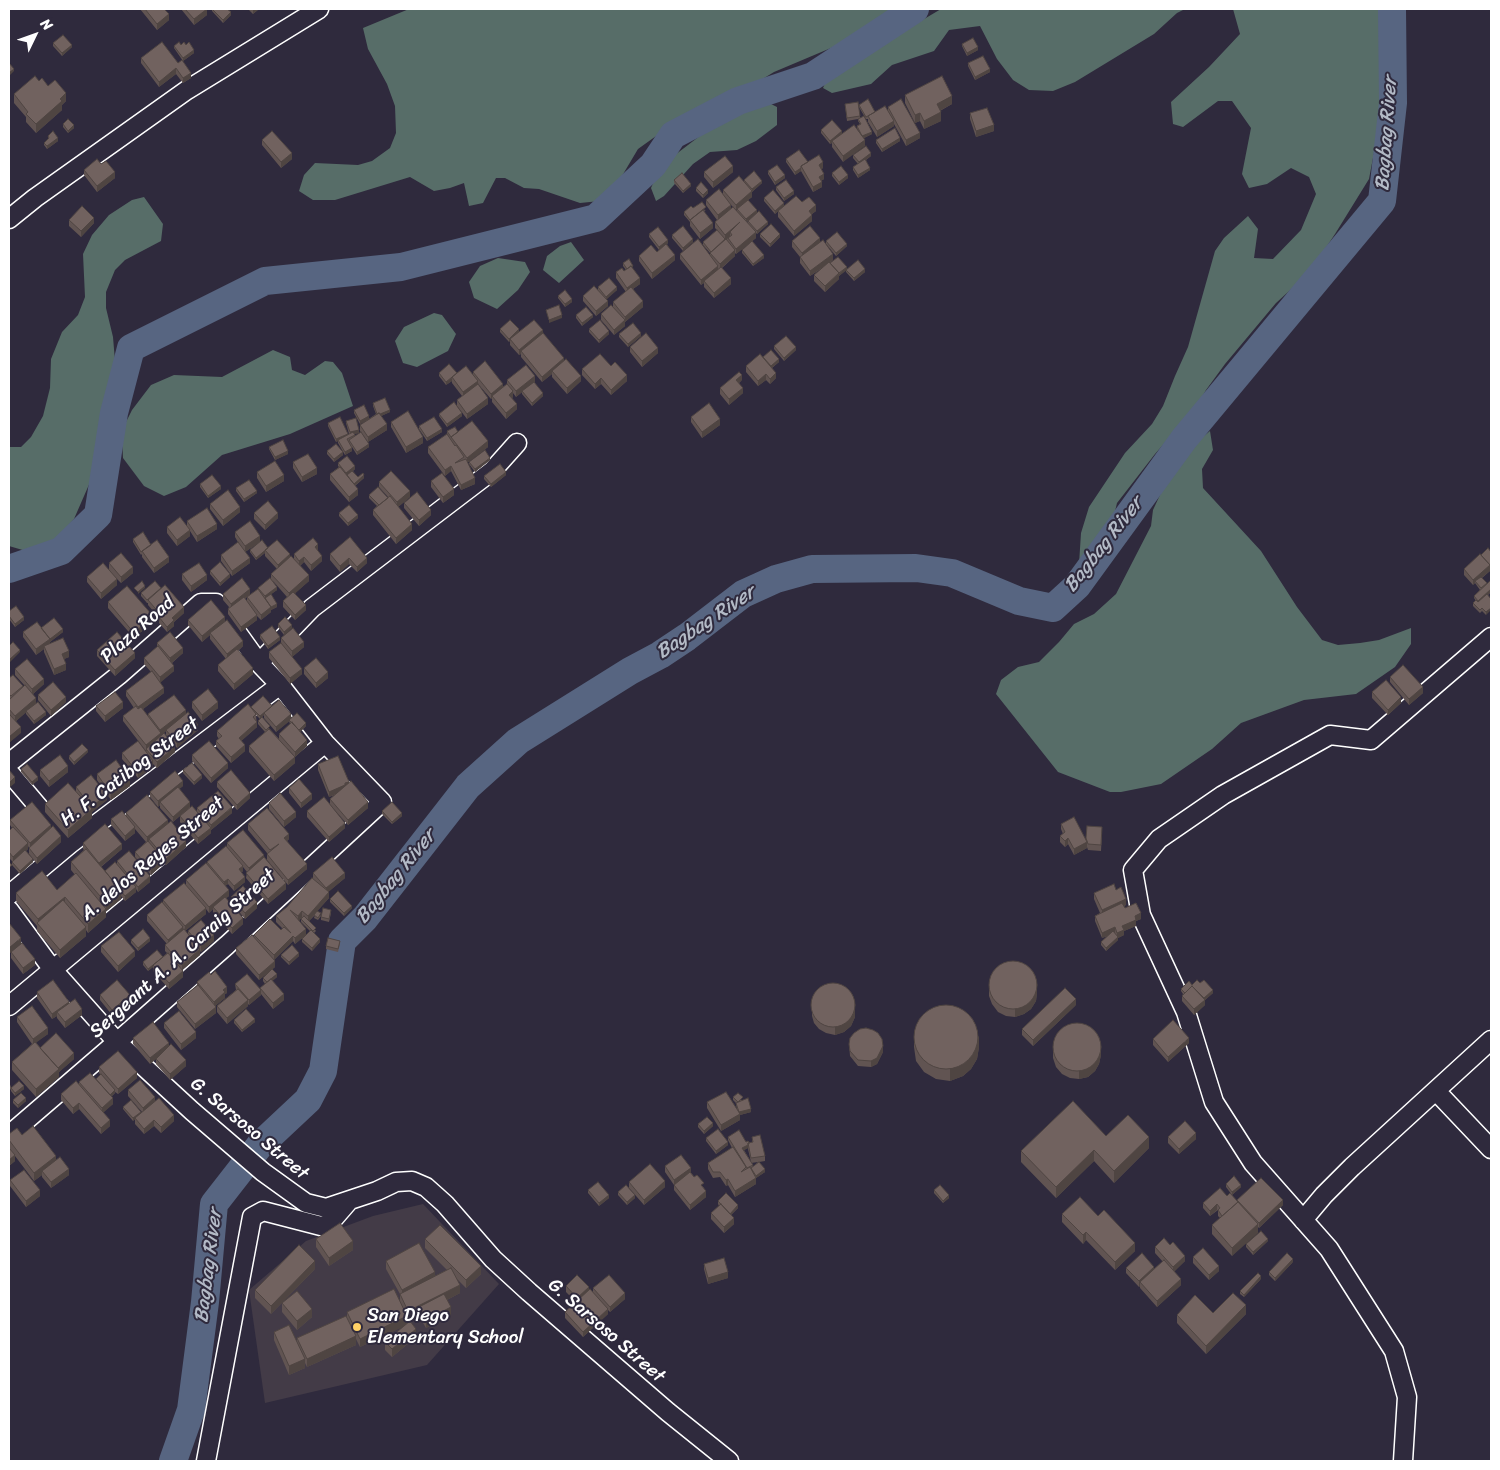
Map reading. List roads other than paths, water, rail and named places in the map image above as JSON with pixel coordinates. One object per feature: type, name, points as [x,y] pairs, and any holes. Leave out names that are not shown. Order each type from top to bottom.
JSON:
[{"type":"street","points":[[9,219],[35,198],[186,90],[318,9]]},
{"type":"street","points":[[259,663],[312,608],[492,471],[517,444]]},
{"type":"street","name":"Plaza Road","points":[[9,763],[119,675],[201,603],[216,603],[259,663],[280,685],[324,743],[382,802]]},
{"type":"street","points":[[1403,1461],[1407,1397],[1394,1351],[1329,1249],[1253,1163],[1214,1102],[1186,1012],[1141,915],[1133,870],[1159,839],[1223,795],[1330,735],[1371,740],[1491,637]]},
{"type":"street","name":"H. F. Catibog Street","points":[[9,895],[70,844],[280,685]]},
{"type":"street","name":"A. delos Reyes Street","points":[[9,1006],[324,743]]},
{"type":"street","points":[[9,772],[70,844]]},
{"type":"street","name":"Sergeant A. A. Caraig Street","points":[[9,1134],[227,945],[382,802]]},
{"type":"street","name":"G. Sarsoso Street","points":[[9,910],[53,970],[117,1042],[262,1172],[306,1203],[326,1208],[348,1202],[396,1182],[412,1181],[426,1187],[445,1204],[494,1259],[529,1292],[668,1412],[729,1461]]},
{"type":"street","points":[[1303,1220],[1324,1195],[1352,1167],[1491,1040]]},
{"type":"street","points":[[1436,1091],[1491,1149]]},
{"type":"street","points":[[206,1461],[252,1217],[263,1211],[321,1226],[330,1224],[348,1202]]},
{"type":"waterway","points":[[9,569],[61,551],[98,515],[114,413],[131,348],[265,281],[401,267],[596,218],[653,165],[673,135],[738,101],[813,76],[915,9]]},
{"type":"waterway","name":"Bagbag River","points":[[173,1461],[191,1410],[205,1302],[214,1204],[260,1145],[308,1100],[323,1071],[342,941],[365,918],[468,786],[518,741],[630,671],[660,655],[743,594],[776,579],[812,569],[916,568],[952,573],[1019,601],[1053,608],[1077,586],[1184,439],[1382,201],[1393,103],[1392,9]]},
{"type":"place","name":"San Diego Elementary School","points":[[357,1327]]}]
